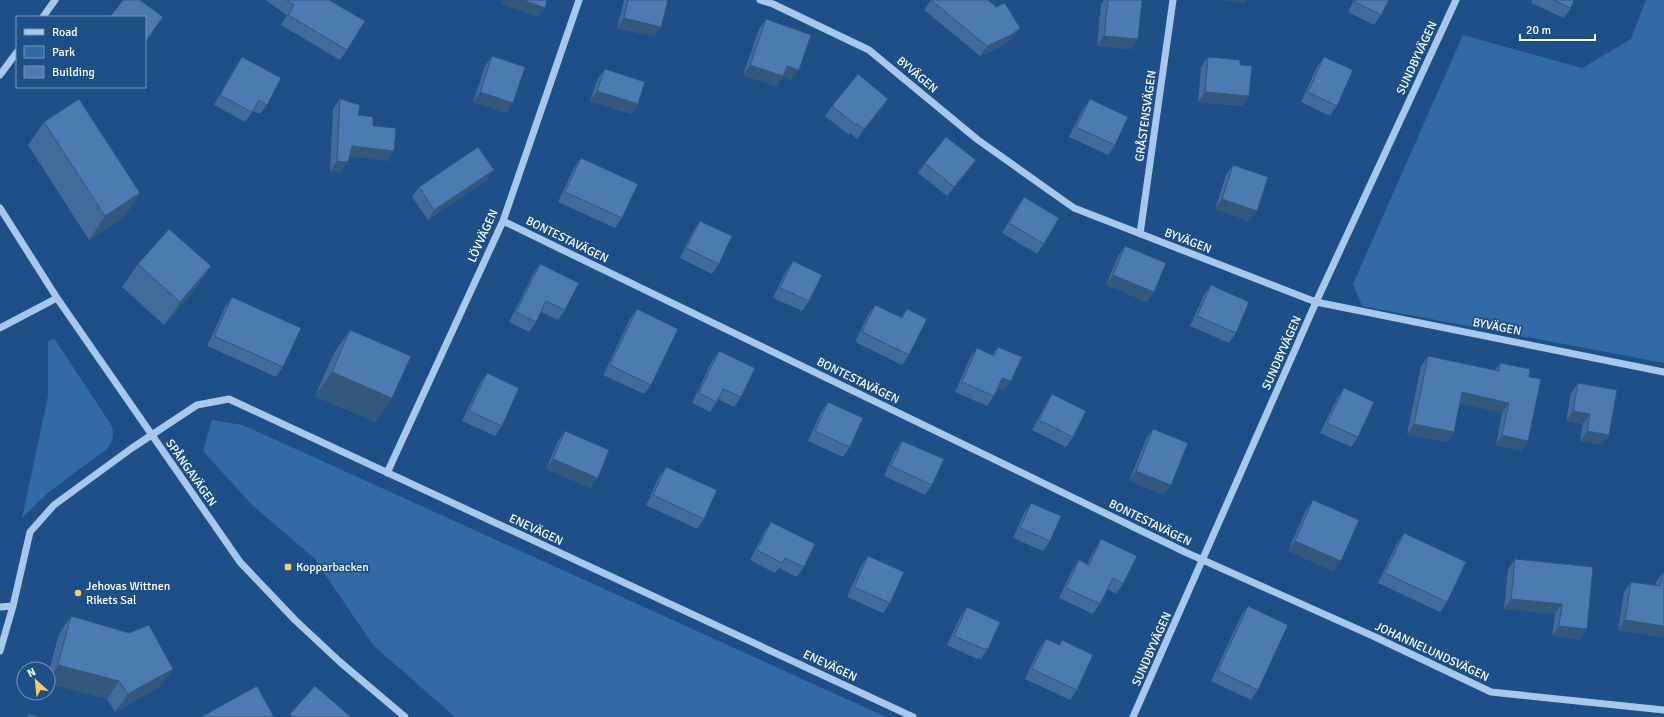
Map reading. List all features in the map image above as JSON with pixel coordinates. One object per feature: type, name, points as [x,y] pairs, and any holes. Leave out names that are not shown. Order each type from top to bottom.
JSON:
[{"type":"street","points":[[44,16],[55,0]]},
{"type":"street","name":"LÖVVÄGEN","points":[[387,473],[503,221],[579,0]]},
{"type":"street","name":"BYVÄGEN","points":[[760,0],[773,4],[869,50],[978,140],[1074,208],[1316,302],[1664,372]]},
{"type":"street","name":"GRÅSTENSVÄGEN","points":[[1140,234],[1173,0]]},
{"type":"street","name":"SUNDBYVÄGEN","points":[[1134,717],[1204,561],[1316,302],[1456,0]]},
{"type":"street","points":[[0,75],[16,53]]},
{"type":"street","name":"SPÅNGAVÄGEN","points":[[0,208],[57,298],[240,562],[295,620],[340,662],[405,717]]},
{"type":"street","name":"BONTESTAVÄGEN","points":[[503,221],[1204,561]]},
{"type":"street","points":[[0,328],[57,298]]},
{"type":"street","name":"ENEVÄGEN","points":[[151,435],[197,405],[229,399],[913,717]]},
{"type":"street","points":[[0,651],[13,606],[30,532],[54,505],[151,435]]},
{"type":"street","name":"JOHANNELUNDSVÄGEN","points":[[1204,561],[1373,636],[1491,692],[1664,710]]},
{"type":"street","points":[[0,607],[13,606]]},
{"type":"green space","points":[[1646,0],[1664,0],[1664,363],[1362,306],[1353,284],[1463,35],[1582,68],[1631,39]]},
{"type":"green space","points":[[54,338],[110,423],[113,430],[112,442],[108,448],[49,492],[22,518],[48,396],[48,342]]},
{"type":"green space","points":[[212,420],[243,425],[886,717],[455,717],[373,645],[314,558],[251,504],[203,451]]},
{"type":"building","points":[[123,0],[140,0],[163,17],[146,41],[146,16],[111,16]]},
{"type":"building","points":[[286,0],[329,0],[365,21],[347,50],[288,15],[294,5]]},
{"type":"building","points":[[523,0],[547,0],[545,8]]},
{"type":"building","points":[[628,0],[668,0],[661,27],[624,18]]},
{"type":"building","points":[[931,0],[988,0],[996,7],[1005,3],[1020,28],[1011,35],[987,46]]},
{"type":"building","points":[[1108,0],[1142,0],[1138,39],[1104,36]]},
{"type":"building","points":[[1356,0],[1389,0],[1381,15],[1355,2]]},
{"type":"building","points":[[1553,0],[1574,0],[1571,8]]},
{"type":"building","points":[[766,19],[811,35],[799,70],[787,66],[783,76],[750,65]]},
{"type":"building","points":[[492,56],[525,67],[513,103],[480,92]]},
{"type":"building","points":[[242,57],[281,78],[267,105],[259,100],[252,112],[220,95]]},
{"type":"building","points":[[1208,57],[1240,60],[1240,65],[1252,66],[1249,96],[1205,92]]},
{"type":"building","points":[[1324,57],[1353,70],[1337,106],[1308,92]]},
{"type":"building","points":[[605,69],[645,82],[638,104],[597,91]]},
{"type":"building","points":[[858,74],[888,99],[864,129],[857,123],[856,125],[832,106]]},
{"type":"building","points":[[79,99],[140,193],[105,216],[44,122]]},
{"type":"building","points":[[340,99],[360,105],[358,115],[373,117],[373,126],[396,128],[394,151],[352,146],[348,162],[337,161]]},
{"type":"building","points":[[1090,99],[1128,117],[1115,145],[1076,127]]},
{"type":"building","points":[[946,137],[976,160],[954,187],[925,163]]},
{"type":"building","points":[[478,147],[494,170],[434,210],[419,187]]},
{"type":"building","points":[[581,158],[638,184],[622,218],[565,192]]},
{"type":"building","points":[[1233,165],[1268,177],[1257,211],[1222,199]]},
{"type":"building","points":[[1024,197],[1059,218],[1044,244],[1009,223]]},
{"type":"building","points":[[700,221],[732,236],[719,264],[686,248]]},
{"type":"building","points":[[169,229],[211,266],[180,302],[138,264]]},
{"type":"building","points":[[1125,246],[1166,263],[1154,292],[1113,275]]},
{"type":"building","points":[[793,261],[822,275],[809,301],[780,288]]},
{"type":"building","points":[[540,264],[579,283],[565,310],[546,301],[536,322],[516,312]]},
{"type":"building","points":[[1211,285],[1249,302],[1236,333],[1197,316]]},
{"type":"building","points":[[232,297],[301,328],[283,367],[214,336]]},
{"type":"building","points":[[875,305],[902,318],[907,309],[927,319],[909,355],[862,332]]},
{"type":"building","points":[[637,309],[678,329],[651,385],[610,365]]},
{"type":"building","points":[[350,330],[411,356],[392,398],[332,372]]},
{"type":"building","points":[[998,347],[1022,357],[1011,381],[1002,378],[994,396],[962,382],[977,348],[994,356]]},
{"type":"building","points":[[719,351],[755,368],[741,397],[723,389],[717,402],[699,393]]},
{"type":"building","points":[[1428,356],[1499,371],[1500,363],[1530,369],[1529,377],[1541,379],[1528,441],[1502,435],[1509,403],[1462,392],[1454,432],[1414,424]]},
{"type":"building","points":[[487,373],[519,388],[502,426],[469,411]]},
{"type":"building","points":[[1578,383],[1617,390],[1609,435],[1587,431],[1590,414],[1573,411]]},
{"type":"building","points":[[1344,388],[1374,402],[1358,437],[1327,423]]},
{"type":"building","points":[[1052,394],[1086,411],[1073,437],[1039,420]]},
{"type":"building","points":[[828,402],[863,418],[850,447],[815,431]]},
{"type":"building","points":[[1153,429],[1188,443],[1171,485],[1136,471]]},
{"type":"building","points":[[565,431],[609,450],[598,478],[553,459]]},
{"type":"building","points":[[902,441],[944,459],[932,485],[891,466]]},
{"type":"building","points":[[666,467],[717,490],[704,519],[653,495]]},
{"type":"building","points":[[1313,500],[1359,520],[1341,561],[1295,541]]},
{"type":"building","points":[[1031,503],[1061,516],[1050,541],[1020,528]]},
{"type":"building","points":[[771,522],[815,544],[804,567],[785,558],[782,563],[757,550]]},
{"type":"building","points":[[1404,533],[1466,562],[1447,602],[1385,573]]},
{"type":"building","points":[[1101,539],[1137,556],[1123,584],[1113,578],[1100,604],[1066,588],[1079,560],[1089,565]]},
{"type":"building","points":[[868,556],[904,572],[890,603],[854,587]]},
{"type":"building","points":[[1515,559],[1593,567],[1587,629],[1559,626],[1562,604],[1511,599]]},
{"type":"building","points":[[1663,572],[1664,626],[1625,620],[1631,582],[1660,586]]},
{"type":"building","points":[[1248,606],[1288,625],[1258,690],[1218,671]]},
{"type":"building","points":[[967,607],[1000,622],[988,649],[984,649],[954,636]]},
{"type":"building","points":[[71,616],[129,633],[149,625],[173,669],[128,694],[119,681],[58,665]]},
{"type":"building","points":[[1046,639],[1060,645],[1062,640],[1093,655],[1077,690],[1032,669]]},
{"type":"building","points":[[257,686],[274,717],[201,717]]},
{"type":"building","points":[[315,686],[351,717],[293,717],[290,714]]},
{"type":"building","points":[[28,714],[41,717],[27,717]]},
{"type":"place","name":"Kopparbacken","points":[[288,567]]},
{"type":"place","name":"Jehovas Wittnen Rikets Sal","points":[[78,593]]}]
